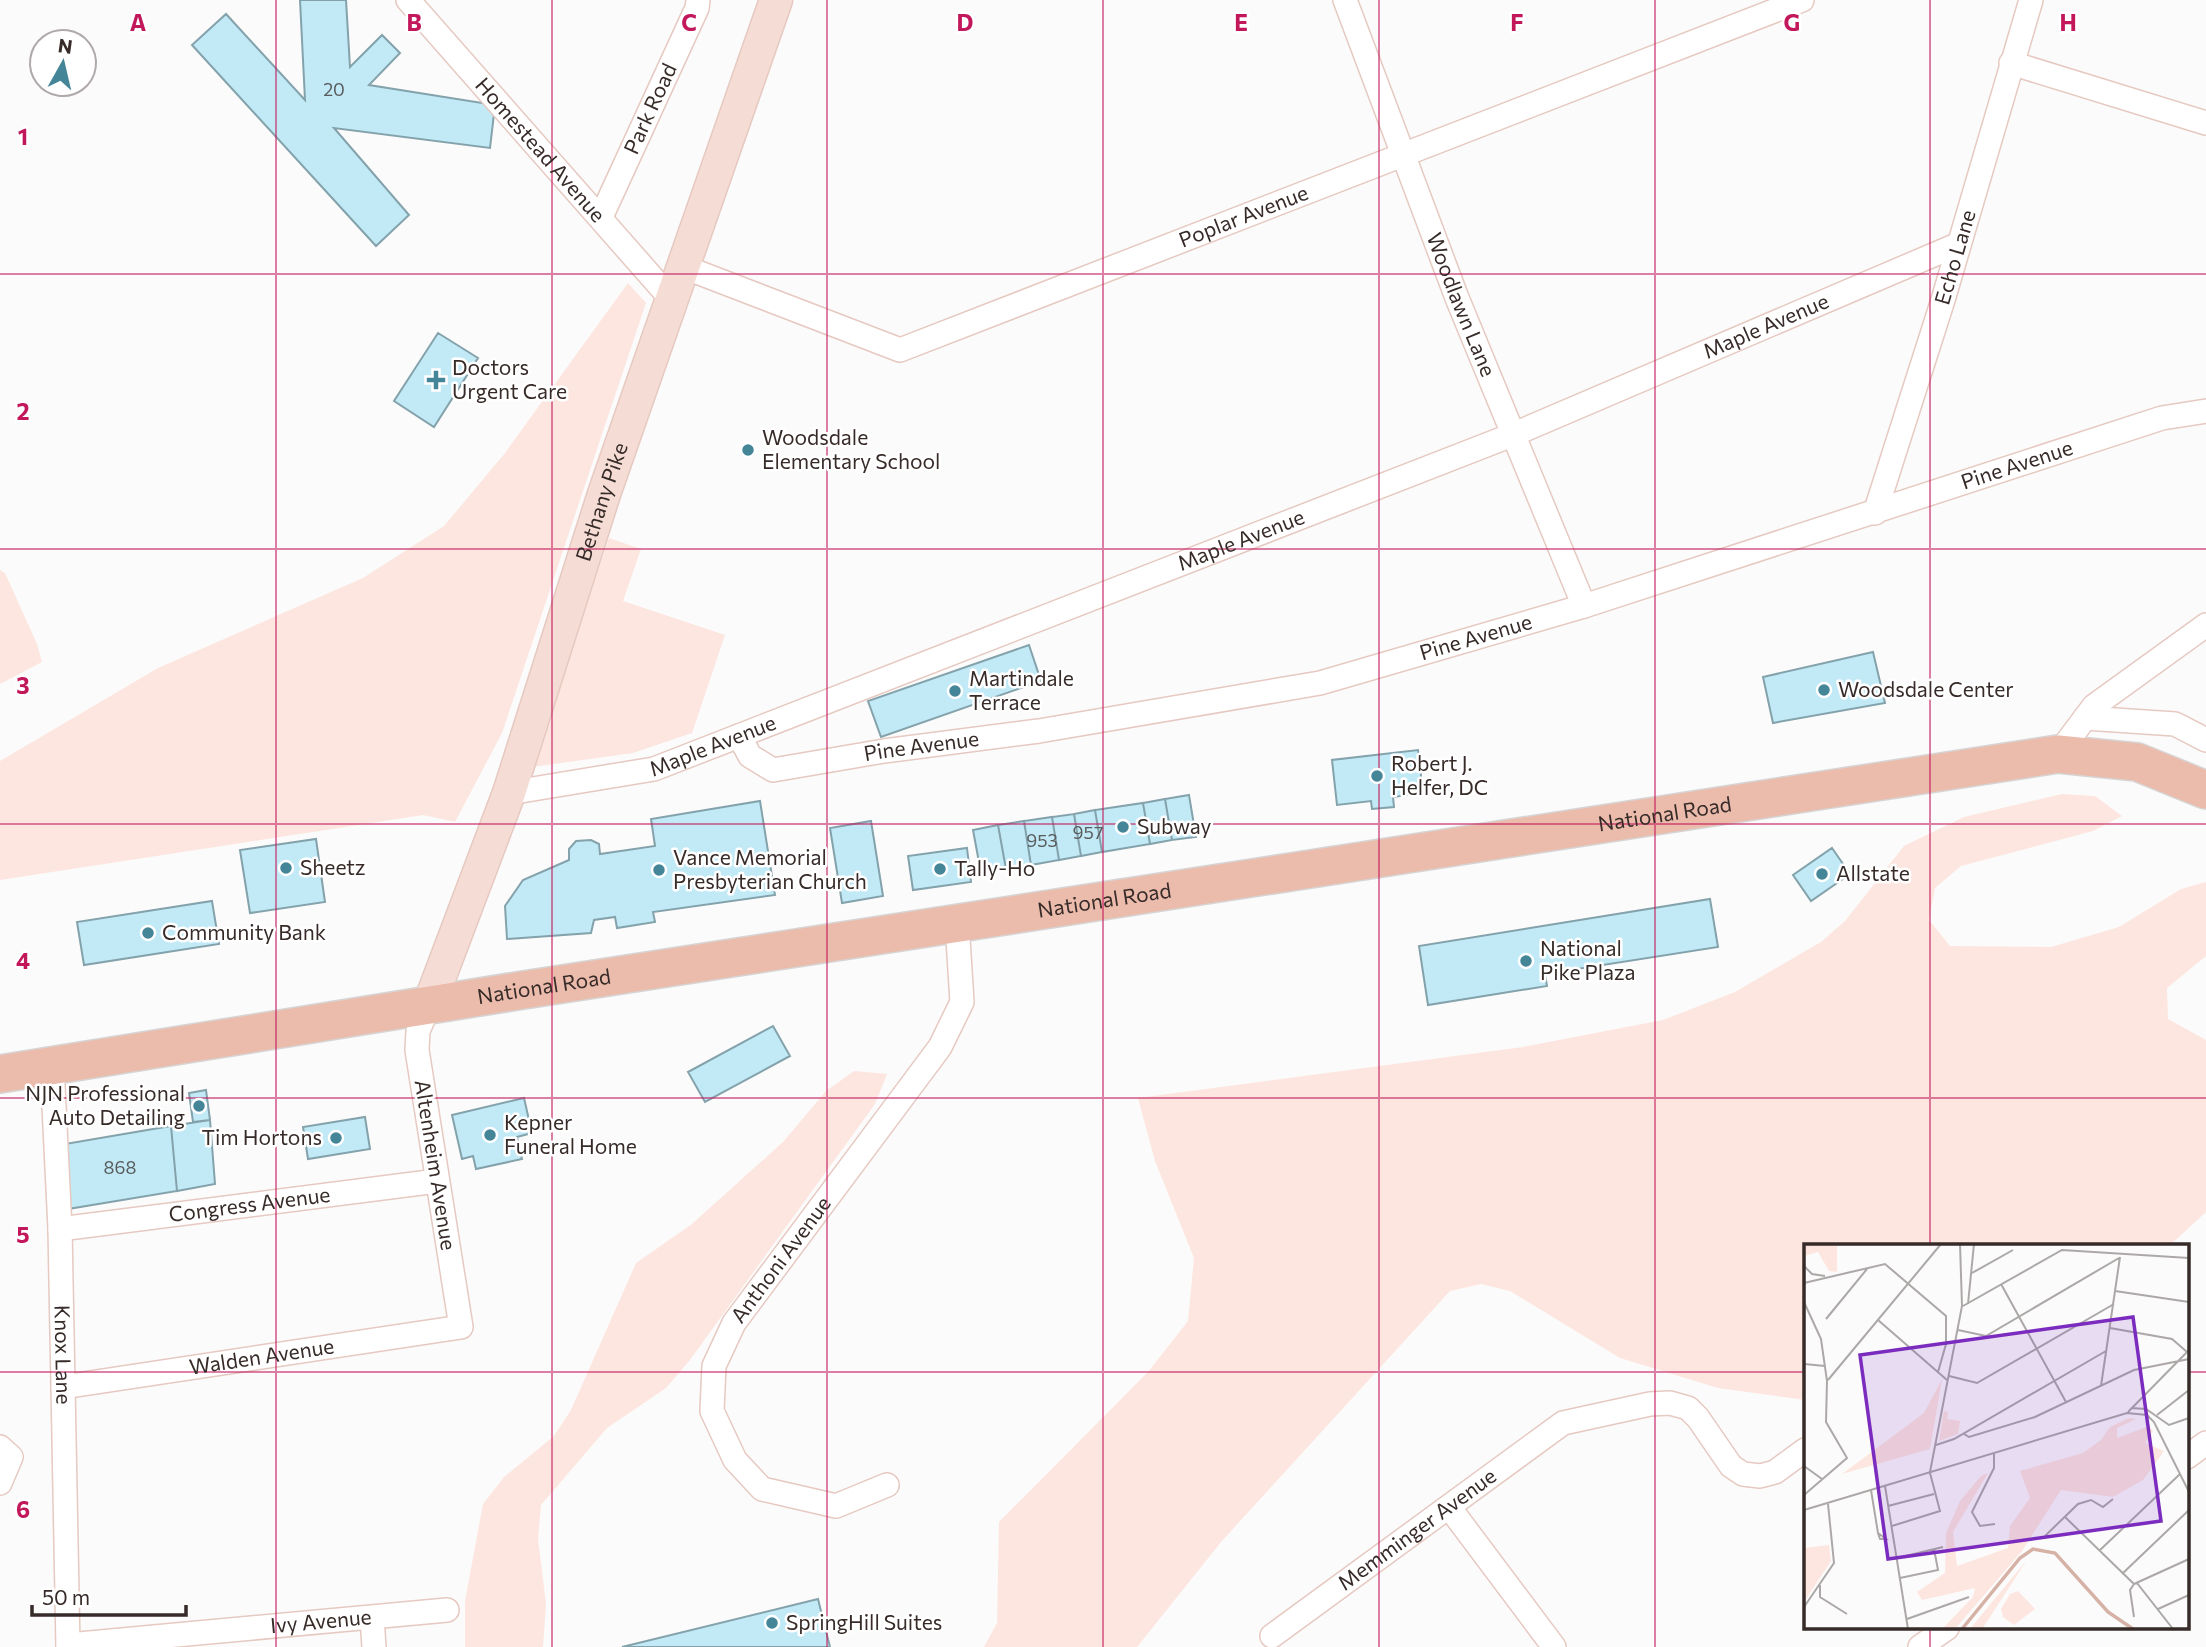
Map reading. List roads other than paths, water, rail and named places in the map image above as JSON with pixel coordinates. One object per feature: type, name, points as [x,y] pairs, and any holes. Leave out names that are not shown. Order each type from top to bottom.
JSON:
[{"type":"main road","name":"Bethany Pike","points":[[429,1005],[509,793],[604,494],[776,0]]},
{"type":"main road","name":"National Road","points":[[0,1074],[429,1005],[2058,754],[2137,762],[2206,790]]},
{"type":"street","name":"Homestead Avenue","points":[[408,0],[672,300]]},
{"type":"street","name":"Park Road","points":[[601,217],[697,8],[698,0]]},
{"type":"street","name":"Woodlawn Lane","points":[[1345,0],[1457,298],[1584,606]]},
{"type":"street","name":"Poplar Avenue","points":[[684,267],[900,350],[1802,0]]},
{"type":"street","name":"Echo Lane","points":[[1875,513],[1959,244],[2031,0]]},
{"type":"street","points":[[2011,63],[2206,123]]},
{"type":"street","name":"Maple Avenue","points":[[509,793],[654,769],[1512,435],[1959,244]]},
{"type":"street","name":"Pine Avenue","points":[[739,736],[750,756],[773,770],[884,751],[1039,731],[1320,683],[1584,606],[2162,418],[2206,411]]},
{"type":"street","points":[[2058,754],[2094,706],[2206,625]]},
{"type":"street","points":[[2085,718],[2175,724],[2206,740]]},
{"type":"street","name":"Anthoni Avenue","points":[[887,1485],[836,1506],[762,1489],[735,1460],[712,1411],[714,1366],[734,1323],[940,1047],[962,1002],[957,923]]},
{"type":"street","name":"Altenheim Avenue","points":[[429,1005],[418,1031],[417,1050],[461,1326]]},
{"type":"street","name":"Knox Lane","points":[[52,1065],[60,1230],[68,1646]]},
{"type":"street","name":"Congress Avenue","points":[[60,1230],[437,1181]]},
{"type":"street","name":"Walden Avenue","points":[[63,1387],[461,1326]]},
{"type":"street","name":"Memminger Avenue","points":[[1272,1636],[1563,1423],[1650,1404],[1670,1403],[1688,1408],[1731,1466],[1743,1474],[1760,1476],[1774,1472],[1804,1451]]},
{"type":"street","points":[[2188,1456],[2206,1443]]},
{"type":"street","points":[[0,1447],[12,1457],[0,1483]]},
{"type":"street","points":[[1449,1507],[1554,1647]]},
{"type":"street","name":"Ivy Avenue","points":[[68,1646],[447,1610]]},
{"type":"street","points":[[372,1618],[374,1647]]},
{"type":"street","points":[[1920,1647],[1944,1630]]},
{"type":"place","name":"Doctors Urgent Care","points":[[436,380]]},
{"type":"place","name":"Woodsdale Elementary School","points":[[748,450]]},
{"type":"place","name":"Woodsdale Center","points":[[1824,690]]},
{"type":"place","name":"Martindale Terrace","points":[[955,691]]},
{"type":"place","name":"Robert J. Helfer, DC","points":[[1377,776]]},
{"type":"place","name":"Subway","points":[[1123,827]]},
{"type":"place","name":"Sheetz","points":[[286,868]]},
{"type":"place","name":"Tally-Ho","points":[[940,869]]},
{"type":"place","name":"Vance Memorial Presbyterian Church","points":[[659,870]]},
{"type":"place","name":"Allstate","points":[[1822,874]]},
{"type":"place","name":"Community Bank","points":[[148,933]]},
{"type":"place","name":"National Pike Plaza","points":[[1526,961]]},
{"type":"place","name":"NJN Professional Auto Detailing","points":[[199,1106]]},
{"type":"place","name":"Kepner Funeral Home","points":[[490,1135]]},
{"type":"place","name":"Tim Hortons","points":[[336,1138]]},
{"type":"place","name":"SpringHill Suites","points":[[772,1623]]}]
